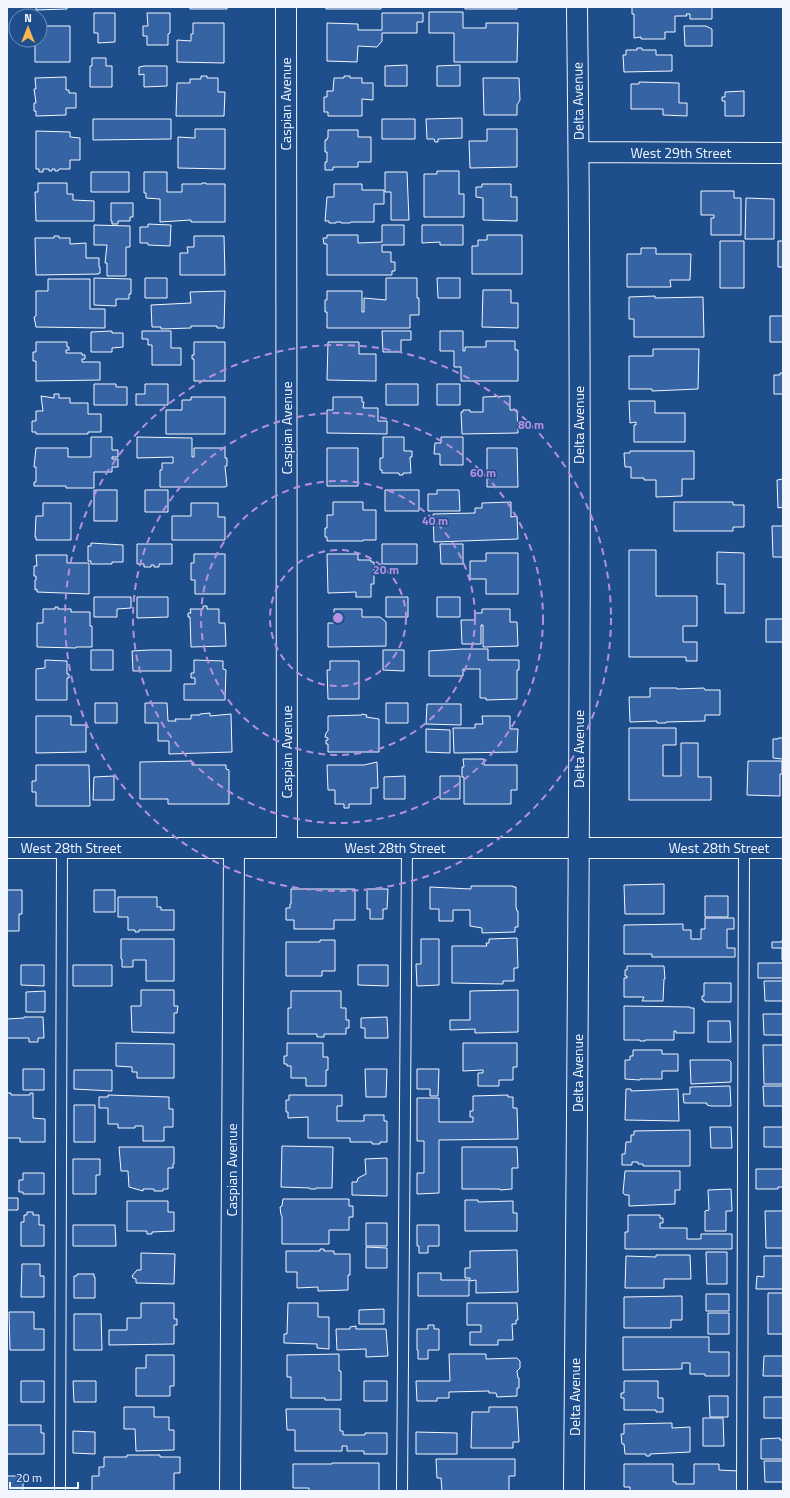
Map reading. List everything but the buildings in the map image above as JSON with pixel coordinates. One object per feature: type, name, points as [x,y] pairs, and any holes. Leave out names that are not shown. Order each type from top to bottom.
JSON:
[{"type":"street","name":"Caspian Avenue","points":[[286,7],[287,848]]},
{"type":"street","name":"Delta Avenue","points":[[574,1491],[580,848],[577,7]]},
{"type":"street","name":"West 29th Street","points":[[578,152],[783,153]]},
{"type":"street","name":"West 28th Street","points":[[7,848],[783,848]]},
{"type":"street","name":"Caspian Avenue","points":[[230,1491],[234,848]]},
{"type":"lane","points":[[60,1491],[62,848]]},
{"type":"lane","points":[[402,1491],[407,848]]},
{"type":"lane","points":[[742,1491],[744,848]]}]
